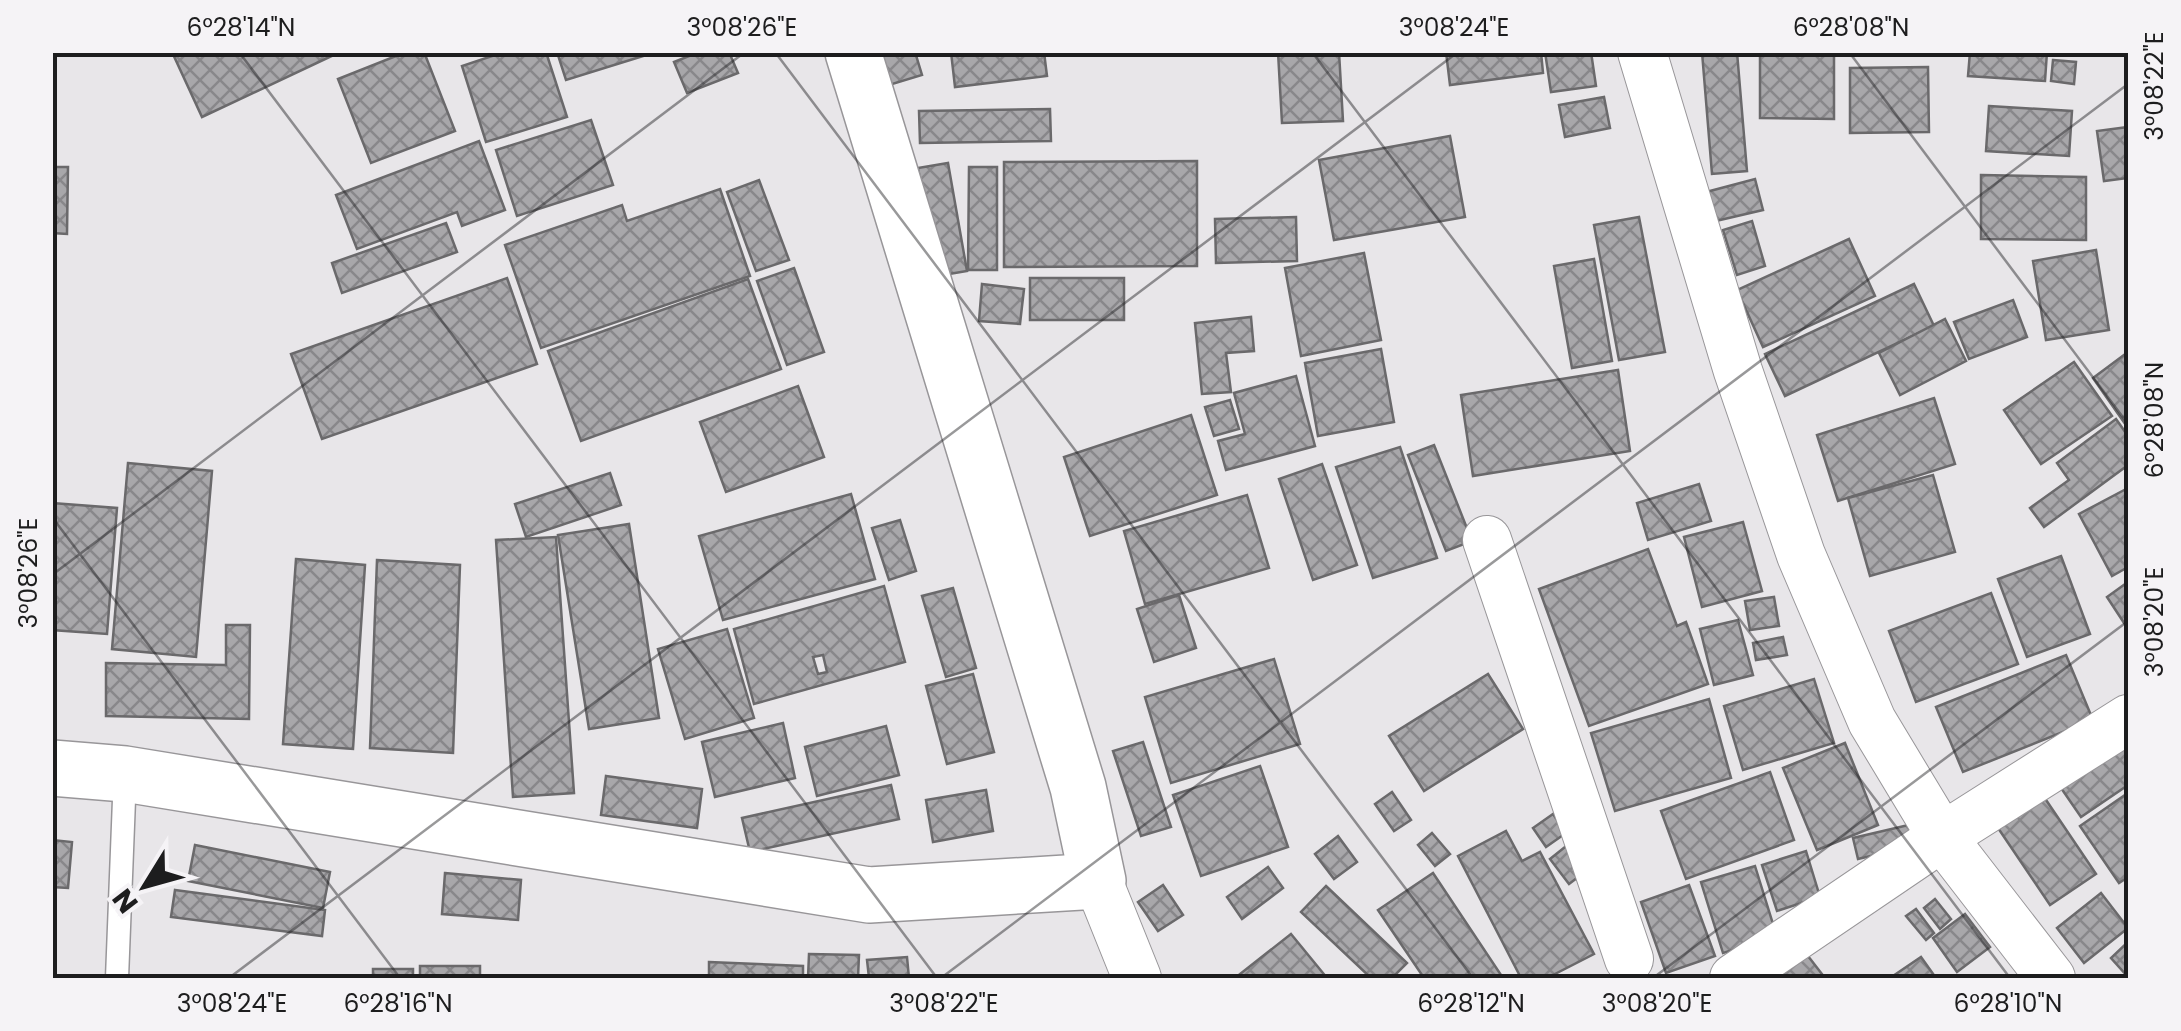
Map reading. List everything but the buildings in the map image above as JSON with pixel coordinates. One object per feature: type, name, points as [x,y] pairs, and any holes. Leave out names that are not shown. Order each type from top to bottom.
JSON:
[{"type":"street","points":[[854,52],[1078,787],[1098,881],[1137,978]]},
{"type":"street","points":[[1642,52],[1738,372],[1801,555],[1872,721],[1942,837],[2052,978]]},
{"type":"street","points":[[1486,540],[1628,972]]},
{"type":"street","points":[[1734,978],[1942,837],[2128,719]]},
{"type":"street","points":[[52,768],[126,774],[869,895],[1098,881]]},
{"type":"lane","points":[[118,978],[126,774]]}]
